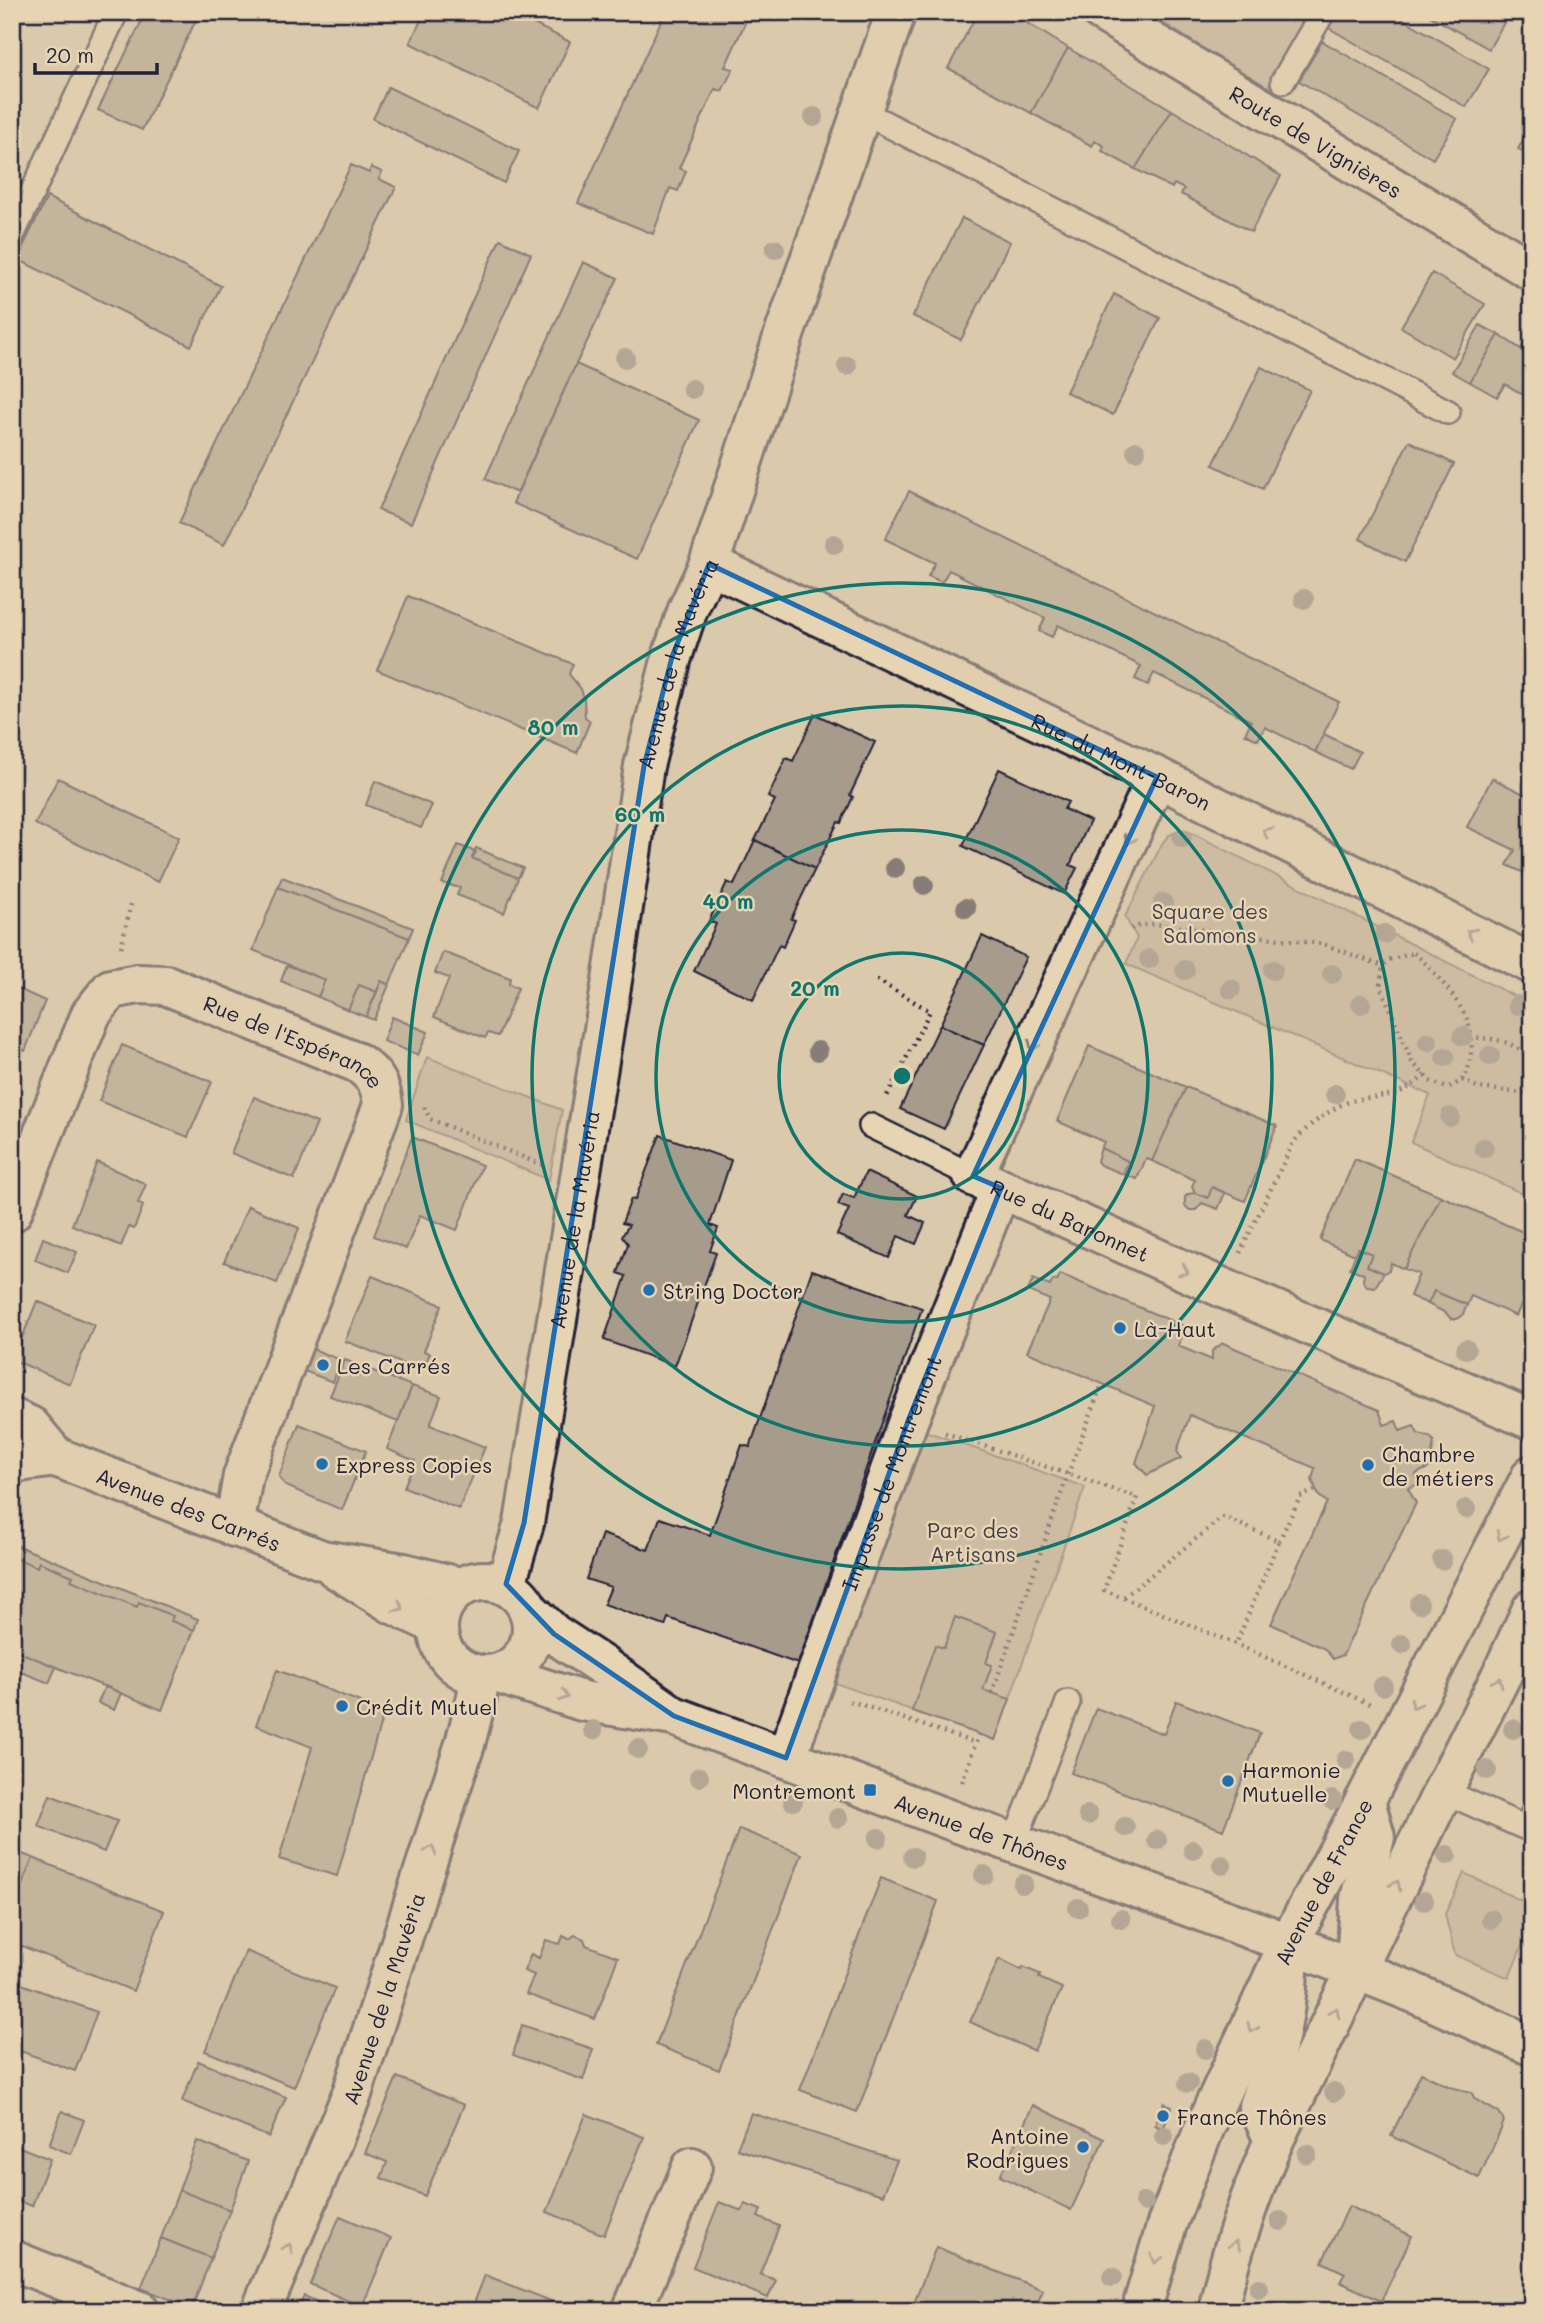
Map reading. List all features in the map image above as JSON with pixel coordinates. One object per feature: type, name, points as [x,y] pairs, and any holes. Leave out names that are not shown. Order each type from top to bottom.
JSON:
[{"type":"street","name":"Avenue de la Mavéria","points":[[518,1598],[524,1523],[644,766],[672,657],[688,609],[709,564],[896,12]]},
{"type":"street","name":"Route de Vignières","points":[[1104,13],[1532,271]]},
{"type":"street","name":"Rue du Mont-Baron","points":[[709,564],[1157,778],[1532,964]]},
{"type":"street","name":"Rue du Baronnet","points":[[1157,778],[1101,900],[987,1182],[1223,1288],[1532,1420]]},
{"type":"street","name":"Rue de l'Espérance","points":[[12,1212],[91,1014],[111,989],[138,984],[166,985],[358,1063],[369,1070],[380,1086],[383,1105],[243,1476],[234,1527]]},
{"type":"street","name":"Impasse de Montremont","points":[[786,1758],[908,1420],[987,1182]]},
{"type":"street","name":"Avenue des Carrés","points":[[12,1418],[30,1426],[56,1457],[322,1560],[393,1604],[437,1625]]},
{"type":"street","name":"Avenue des Carrés","points":[[12,1463],[56,1457]]},
{"type":"street","name":"Avenue de France","points":[[1143,2308],[1167,2224],[1205,2129],[1289,1943],[1532,1475]]},
{"type":"street","name":"Avenue des Carrés","points":[[322,1560],[404,1573],[459,1587]]},
{"type":"street","points":[[482,1580],[518,1598],[533,1630],[528,1649],[512,1668],[489,1675],[457,1667],[441,1648],[437,1625],[443,1603],[459,1587],[482,1580]]},
{"type":"street","name":"Avenue de Thônes","points":[[518,1598],[554,1634],[674,1716]]},
{"type":"street","points":[[1219,2311],[1234,2246],[1256,2179],[1532,1609]]},
{"type":"street","name":"Avenue de la Mavéria","points":[[261,2311],[352,2094],[465,1744],[477,1698],[489,1675]]},
{"type":"street","name":"Avenue de Thônes","points":[[489,1675],[582,1702],[674,1716],[1356,1969]]},
{"type":"street","points":[[1356,1969],[1360,1899],[1375,1837],[1365,1801]]},
{"type":"street","points":[[1274,2140],[1258,2106],[1283,2025],[1289,1943]]},
{"type":"street","points":[[1356,1969],[1532,2046]]},
{"type":"street","points":[[632,2311],[692,2167]]},
{"type":"street","points":[[12,2260],[140,2311]]},
{"type":"lane","points":[[12,236],[116,12]]},
{"type":"lane","points":[[1283,81],[1323,12]]},
{"type":"lane","points":[[861,111],[1448,412]]},
{"type":"lane","points":[[872,1126],[987,1182]]},
{"type":"lane","points":[[1014,1843],[1068,1702]]},
{"type":"lane","points":[[1443,1791],[1526,1828],[1532,1815]]},
{"type":"path","points":[[1101,900],[1125,933],[1139,926],[1155,923],[1323,944],[1383,966]]},
{"type":"path","points":[[1414,953],[1423,960],[1466,1017],[1470,1037],[1471,1057],[1462,1080],[1447,1088],[1430,1081],[1408,1056],[1380,985],[1383,966],[1395,958],[1414,953]]},
{"type":"path","points":[[872,1126],[930,1012],[877,980]]},
{"type":"path","points":[[1470,1037],[1506,1041],[1516,1046],[1532,1062]]},
{"type":"path","points":[[1223,1288],[1300,1133],[1342,1105],[1395,1095],[1412,1087],[1425,1075]]},
{"type":"path","points":[[1462,1080],[1479,1088],[1532,1094]]},
{"type":"path","points":[[380,1086],[414,1099],[424,1106],[430,1119],[578,1180]]},
{"type":"path","points":[[992,1693],[1102,1384]]},
{"type":"path","points":[[908,1420],[1137,1497],[1104,1590],[1236,1644],[1406,1720]]},
{"type":"path","points":[[1236,1644],[1300,1497],[1316,1490]]},
{"type":"path","points":[[1124,1597],[1223,1517],[1279,1541]]},
{"type":"path","points":[[811,1688],[976,1743]]},
{"type":"path","points":[[949,1820],[979,1734]]},
{"type":"highlighted area","points":[[709,564],[1157,777],[973,1176],[1001,1188],[908,1421],[786,1758],[674,1716],[554,1634],[506,1584],[524,1523],[644,766],[672,657]]},
{"type":"green space","points":[[1147,12],[1312,12],[1267,89]]},
{"type":"green space","name":"Square des Salomons","points":[[1178,831],[1196,835],[1532,1005],[1532,1198],[1411,1142],[1430,1095],[1126,964],[1137,938],[1125,917],[1163,842]]},
{"type":"green space","points":[[427,1057],[562,1110],[549,1180],[406,1120]]},
{"type":"green space","name":"Parc des Artisans","points":[[919,1429],[1085,1487],[995,1740],[832,1682]]},
{"type":"green space","points":[[1464,1873],[1532,1906],[1532,1921],[1509,1978],[1455,1955],[1445,1914]]},
{"type":"building","points":[[146,12],[200,12],[142,130],[98,110]]},
{"type":"building","points":[[425,12],[510,12],[570,42],[539,108],[410,43]]},
{"type":"building","points":[[665,12],[750,12],[725,67],[733,69],[722,91],[715,89],[679,168],[686,171],[678,191],[670,188],[653,234],[578,203]]},
{"type":"building","points":[[978,12],[1009,12],[1068,48],[1031,113],[948,68]]},
{"type":"building","points":[[1336,12],[1391,12],[1489,69],[1466,107],[1327,27]]},
{"type":"building","points":[[1423,12],[1510,12],[1489,49]]},
{"type":"building","points":[[1322,41],[1457,119],[1433,159],[1299,81]]},
{"type":"building","points":[[1068,48],[1172,110],[1135,169],[1102,151],[1104,146],[1095,141],[1092,146],[1031,113]]},
{"type":"building","points":[[388,87],[519,151],[504,183],[373,119]]},
{"type":"building","points":[[1172,110],[1281,176],[1251,232],[1181,194],[1184,189],[1174,184],[1172,188],[1135,169]]},
{"type":"building","points":[[1532,125],[1532,157],[1518,149]]},
{"type":"building","points":[[351,165],[369,173],[371,167],[382,172],[379,179],[396,187],[224,545],[179,523]]},
{"type":"building","points":[[47,197],[221,286],[191,346],[17,259]]},
{"type":"building","points":[[962,218],[1010,242],[961,340],[913,316]]},
{"type":"building","points":[[500,239],[531,254],[411,523],[378,510]]},
{"type":"building","points":[[583,262],[618,278],[517,493],[485,479]]},
{"type":"building","points":[[1432,273],[1485,304],[1453,358],[1401,327]]},
{"type":"building","points":[[1114,294],[1160,318],[1113,415],[1066,392]]},
{"type":"building","points":[[1480,325],[1499,335],[1470,382],[1452,372]]},
{"type":"building","points":[[1532,331],[1532,400],[1505,384],[1497,397],[1470,382],[1499,335],[1521,349]]},
{"type":"building","points":[[576,364],[699,420],[637,559],[513,503]]},
{"type":"building","points":[[1261,367],[1310,390],[1263,489],[1213,465]]},
{"type":"building","points":[[1409,441],[1454,464],[1405,562],[1360,539]]},
{"type":"building","points":[[909,491],[1339,702],[1315,752],[1265,727],[1258,740],[1245,734],[1251,721],[1154,673],[1148,685],[1135,679],[1141,666],[1058,625],[1052,637],[1039,631],[1045,618],[949,570],[942,582],[928,576],[935,563],[885,539]]},
{"type":"building","points":[[408,596],[573,664],[569,674],[581,689],[585,717],[590,721],[577,753],[377,670]]},
{"type":"building","points":[[815,714],[875,742],[850,795],[853,797],[841,823],[838,822],[815,869],[755,840],[775,800],[768,797],[786,758],[793,761]]},
{"type":"building","points":[[1324,734],[1360,752],[1351,769],[1315,752]]},
{"type":"building","points":[[999,769],[1068,802],[1064,809],[1090,821],[1070,865],[1077,868],[1064,894],[963,846]]},
{"type":"building","points":[[58,778],[179,837],[158,882],[35,824]]},
{"type":"building","points":[[1492,778],[1532,798],[1532,863],[1526,874],[1507,865],[1515,850],[1467,827]]},
{"type":"building","points":[[375,781],[432,805],[421,828],[366,805]]},
{"type":"building","points":[[755,840],[815,869],[791,919],[795,920],[783,947],[779,945],[753,1000],[694,971],[716,924],[709,921],[727,882],[734,885]]},
{"type":"building","points":[[458,845],[476,852],[472,858],[518,878],[504,913],[457,895],[460,888],[442,883]]},
{"type":"building","points":[[476,848],[523,868],[518,878],[472,858]]},
{"type":"building","points":[[282,877],[413,928],[409,938],[278,887]]},
{"type":"building","points":[[278,887],[409,938],[389,985],[381,981],[377,992],[359,985],[348,1010],[318,997],[325,980],[253,950]]},
{"type":"building","points":[[982,936],[1026,957],[984,1045],[940,1025]]},
{"type":"building","points":[[443,952],[510,978],[509,984],[518,988],[498,1036],[488,1033],[485,1038],[434,1017],[449,978],[435,973]]},
{"type":"building","points":[[287,965],[325,980],[318,997],[281,981]]},
{"type":"building","points":[[381,981],[389,985],[374,1020],[366,1017]]},
{"type":"building","points":[[359,985],[377,992],[366,1017],[348,1010]]},
{"type":"building","points":[[12,986],[45,1001],[25,1051],[12,1045]]},
{"type":"building","points":[[392,1017],[428,1032],[418,1055],[383,1041]]},
{"type":"building","points":[[940,1025],[984,1045],[944,1129],[900,1109]]},
{"type":"building","points":[[122,1045],[212,1082],[188,1137],[99,1101]]},
{"type":"building","points":[[1089,1046],[1186,1087],[1152,1161],[1146,1159],[1137,1179],[1123,1174],[1128,1161],[1101,1148],[1104,1142],[1057,1121]]},
{"type":"building","points":[[1186,1087],[1277,1126],[1245,1201],[1212,1187],[1208,1198],[1195,1193],[1192,1186],[1195,1180],[1152,1161]]},
{"type":"building","points":[[254,1097],[317,1123],[294,1179],[231,1153]]},
{"type":"building","points":[[660,1135],[731,1160],[710,1225],[718,1228],[710,1251],[716,1253],[675,1366],[604,1340],[626,1276],[618,1273],[628,1244],[622,1236],[629,1225],[622,1223],[631,1199],[635,1200]]},
{"type":"building","points":[[412,1137],[482,1165],[457,1230],[420,1215],[406,1249],[374,1236]]},
{"type":"building","points":[[1101,1148],[1128,1161],[1123,1174],[1100,1165],[1097,1161]]},
{"type":"building","points":[[1355,1159],[1441,1196],[1404,1269],[1391,1263],[1389,1270],[1384,1273],[1367,1266],[1372,1254],[1358,1248],[1355,1255],[1320,1240]]},
{"type":"building","points":[[97,1162],[146,1184],[138,1203],[143,1206],[134,1229],[129,1227],[121,1246],[72,1225]]},
{"type":"building","points":[[866,1172],[917,1196],[908,1215],[925,1223],[916,1244],[898,1236],[889,1258],[837,1235],[849,1209],[838,1205],[843,1194],[854,1198]]},
{"type":"building","points":[[1212,1187],[1225,1193],[1218,1209],[1202,1203],[1196,1210],[1185,1206],[1185,1197],[1188,1194],[1195,1193],[1208,1198]]},
{"type":"building","points":[[1441,1196],[1532,1236],[1532,1279],[1516,1316],[1471,1296],[1467,1305],[1434,1291],[1428,1304],[1410,1296],[1419,1274],[1404,1269]]},
{"type":"building","points":[[248,1206],[299,1228],[277,1283],[224,1262]]},
{"type":"building","points":[[43,1238],[77,1252],[68,1273],[35,1260]]},
{"type":"building","points":[[1358,1248],[1372,1254],[1367,1266],[1384,1273],[1375,1287],[1367,1286],[1363,1281],[1364,1274],[1350,1268]]},
{"type":"building","points":[[812,1270],[922,1308],[798,1664],[668,1618],[665,1626],[604,1604],[611,1587],[586,1579],[602,1534],[648,1550],[660,1518],[710,1535],[742,1445],[750,1447]]},
{"type":"building","name":"Chambre de métiers","points":[[1060,1274],[1186,1327],[1178,1346],[1212,1360],[1212,1351],[1223,1343],[1379,1410],[1384,1425],[1396,1421],[1400,1431],[1414,1426],[1418,1434],[1434,1441],[1432,1454],[1426,1459],[1430,1467],[1416,1474],[1419,1484],[1408,1488],[1416,1503],[1343,1655],[1333,1659],[1325,1649],[1271,1624],[1327,1502],[1319,1496],[1312,1480],[1315,1468],[1190,1415],[1177,1451],[1181,1458],[1147,1475],[1136,1463],[1155,1406],[1027,1352],[1050,1300],[1028,1291],[1033,1279],[1050,1286],[1053,1280],[1057,1281]]},
{"type":"building","points":[[372,1276],[442,1305],[424,1351],[430,1354],[421,1371],[345,1341]]},
{"type":"building","points":[[1434,1291],[1467,1305],[1462,1316],[1451,1319],[1446,1313],[1428,1304]]},
{"type":"building","points":[[37,1301],[94,1325],[70,1384],[13,1360]]},
{"type":"building","name":"Les Carrés","points":[[313,1349],[341,1360],[333,1382],[304,1371]]},
{"type":"building","points":[[345,1360],[412,1386],[398,1422],[330,1396]]},
{"type":"building","points":[[412,1386],[441,1396],[430,1425],[485,1447],[459,1509],[404,1487],[415,1461],[387,1449]]},
{"type":"building","name":"Express Copies","points":[[299,1424],[366,1451],[342,1510],[286,1486],[279,1476]]},
{"type":"building","points":[[18,1546],[198,1619],[194,1630],[171,1621],[173,1616],[139,1602],[137,1607],[71,1580],[73,1576],[39,1562],[37,1567],[13,1557]]},
{"type":"building","points":[[13,1557],[37,1567],[39,1562],[73,1576],[71,1580],[137,1607],[139,1602],[173,1616],[171,1621],[194,1630],[162,1710],[12,1649]]},
{"type":"building","points":[[955,1617],[997,1632],[986,1663],[992,1665],[983,1690],[1010,1699],[995,1740],[912,1711],[935,1645],[944,1648]]},
{"type":"building","points":[[22,1653],[56,1667],[49,1683],[16,1670]]},
{"type":"building","points":[[277,1670],[384,1711],[337,1876],[279,1859],[312,1747],[256,1725]]},
{"type":"building","points":[[105,1686],[121,1693],[114,1710],[98,1703]]},
{"type":"building","points":[[1176,1701],[1260,1733],[1223,1830],[1071,1773],[1096,1708],[1164,1734]]},
{"type":"building","points":[[50,1795],[117,1821],[104,1852],[38,1826]]},
{"type":"building","points":[[739,1829],[802,1854],[719,2070],[656,2045]]},
{"type":"building","points":[[12,1850],[33,1858],[12,1909]]},
{"type":"building","points":[[33,1858],[164,1911],[133,1991],[12,1942],[12,1909]]},
{"type":"building","points":[[881,1878],[938,1901],[857,2112],[800,2090]]},
{"type":"building","points":[[575,1935],[584,1939],[586,1945],[618,1957],[595,2019],[526,1994],[534,1975],[524,1971],[531,1954],[539,1958],[546,1940],[560,1944],[563,1936],[569,1939]]},
{"type":"building","points":[[246,1951],[335,1988],[294,2087],[205,2051]]},
{"type":"building","points":[[999,1959],[1022,1970],[1023,1967],[1040,1974],[1039,1978],[1062,1988],[1034,2051],[970,2022]]},
{"type":"building","points":[[19,1983],[97,2012],[75,2071],[12,2048],[12,2025],[15,2018],[12,2017],[12,2001]]},
{"type":"building","points":[[522,2025],[593,2049],[583,2080],[513,2055]]},
{"type":"building","points":[[198,2061],[286,2097],[269,2137],[182,2101]]},
{"type":"building","points":[[1421,2073],[1450,2087],[1471,2092],[1475,2099],[1499,2113],[1504,2121],[1479,2178],[1391,2136]]},
{"type":"building","points":[[397,2077],[464,2105],[425,2196],[381,2178],[387,2162],[365,2153]]},
{"type":"building","name":"France Thônes","points":[[1164,2103],[1172,2107],[1163,2129],[1155,2125]]},
{"type":"building","points":[[1033,2105],[1104,2139],[1071,2210],[1000,2176]]},
{"type":"building","points":[[62,2111],[84,2120],[71,2154],[49,2145]]},
{"type":"building","points":[[751,2113],[897,2160],[883,2195],[737,2149]]},
{"type":"building","points":[[586,2114],[644,2137],[604,2235],[547,2212]]},
{"type":"building","points":[[197,2141],[248,2161],[230,2210],[179,2190]]},
{"type":"building","points":[[12,2144],[50,2159],[32,2206],[12,2199]]},
{"type":"building","points":[[179,2190],[230,2210],[211,2258],[161,2238]]},
{"type":"building","points":[[719,2202],[742,2211],[745,2204],[761,2210],[758,2217],[779,2226],[760,2274],[776,2280],[768,2298],[693,2267]]},
{"type":"building","points":[[1349,2206],[1412,2236],[1381,2301],[1340,2282],[1345,2273],[1322,2262]]},
{"type":"building","points":[[340,2216],[391,2238],[362,2307],[310,2284]]},
{"type":"building","points":[[161,2238],[211,2258],[192,2308],[141,2288]]},
{"type":"building","points":[[936,2247],[1043,2290],[1034,2311],[911,2311]]},
{"type":"building","points":[[485,2275],[556,2303],[552,2311],[471,2311]]},
{"type":"building","points":[[304,2296],[327,2306],[325,2311],[297,2311]]},
{"type":"place","name":"String Doctor","points":[[649,1290]]},
{"type":"place","name":"Là-Haut","points":[[1120,1328]]},
{"type":"place","name":"Les Carrés","points":[[323,1365]]},
{"type":"place","name":"Express Copies","points":[[322,1464]]},
{"type":"place","name":"Chambre de métiers","points":[[1368,1465]]},
{"type":"place","name":"Crédit Mutuel","points":[[342,1706]]},
{"type":"place","name":"Harmonie Mutuelle","points":[[1228,1781]]},
{"type":"place","name":"Montremont","points":[[870,1790]]},
{"type":"place","name":"France Thônes","points":[[1163,2116]]},
{"type":"place","name":"Antoine Rodrigues","points":[[1083,2147]]}]
